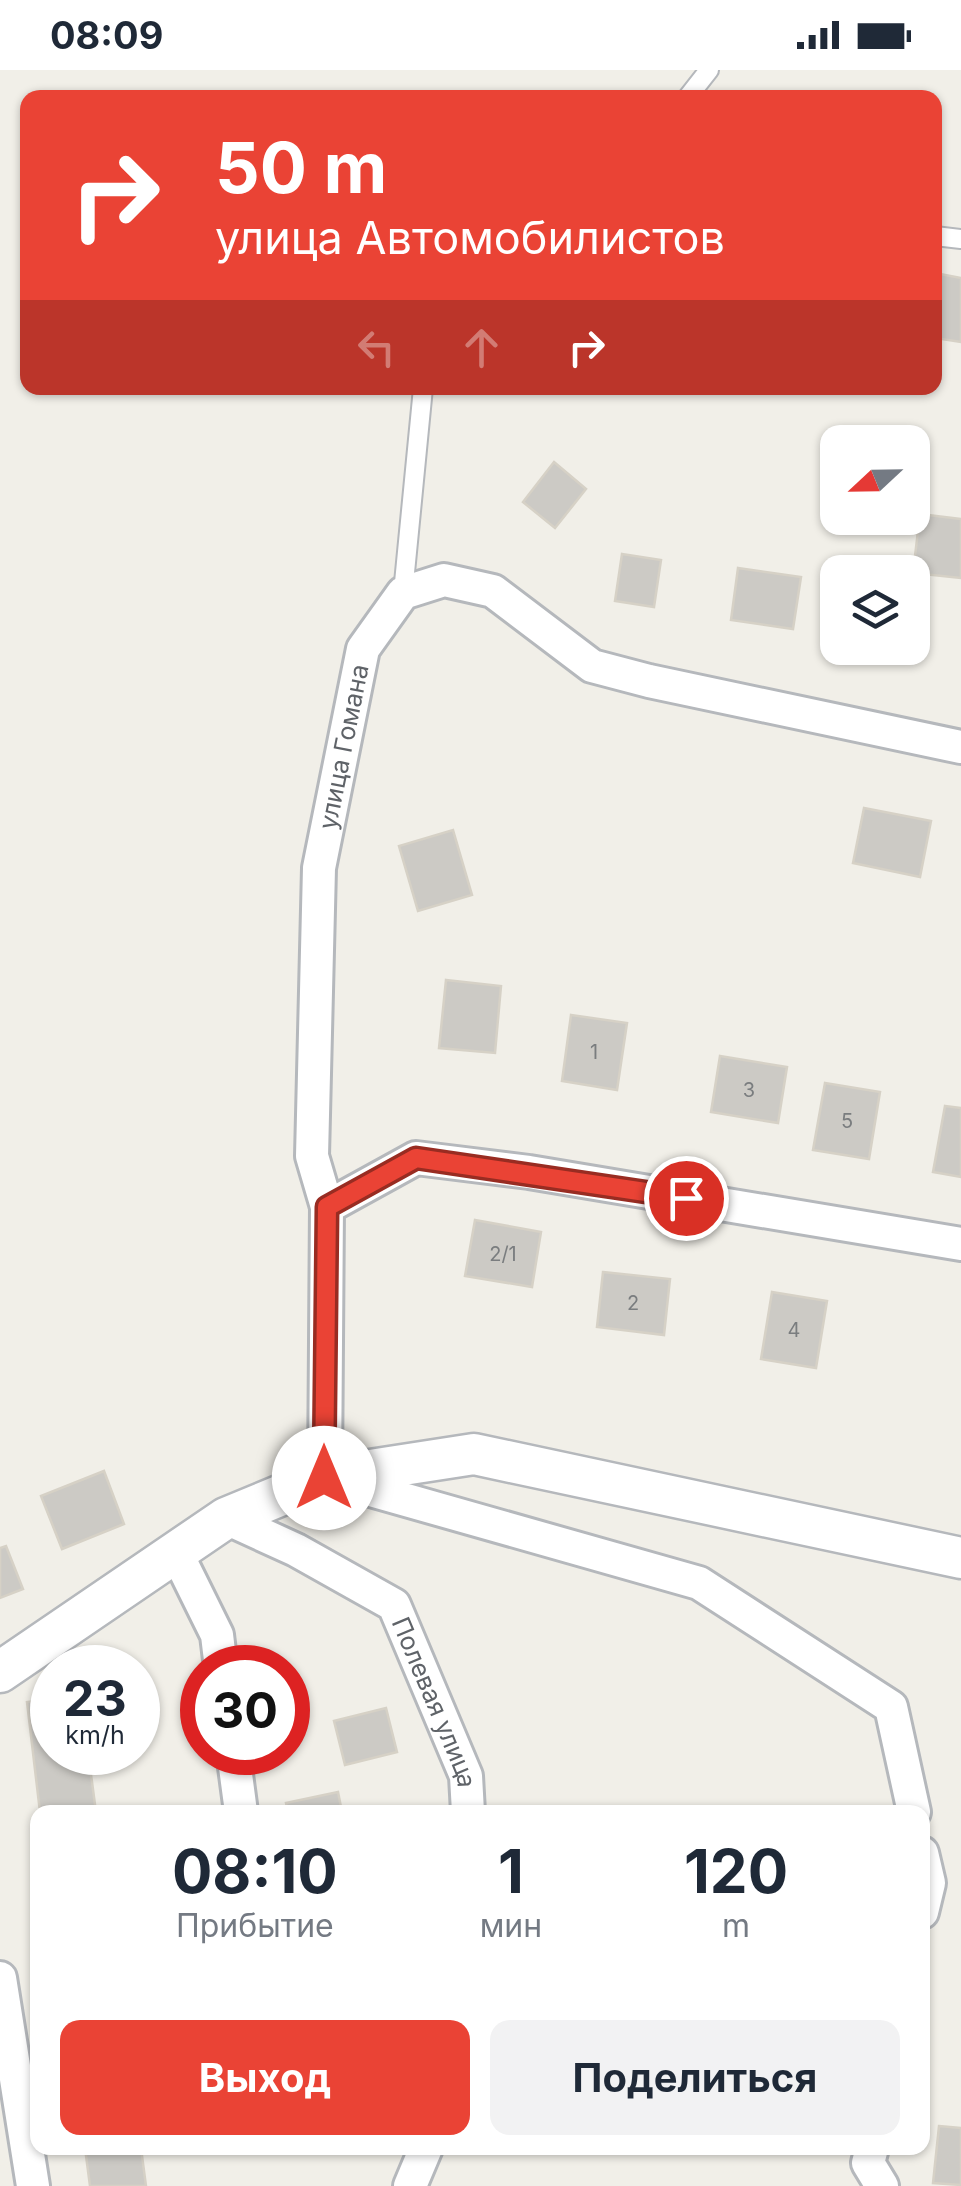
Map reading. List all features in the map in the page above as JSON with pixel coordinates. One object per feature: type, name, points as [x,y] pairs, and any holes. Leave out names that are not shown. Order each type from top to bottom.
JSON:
[{"type":"street","points":[[403,592],[444,580],[493,591],[592,666],[961,747]]},
{"type":"street","name":"улица Гомана","points":[[324,1478],[327,1207],[312,1156],[319,868],[363,649],[403,592]]},
{"type":"street","points":[[327,1207],[416,1158],[529,1172],[961,1244]]},
{"type":"street","points":[[0,1672],[226,1518],[324,1478],[474,1454],[961,1558]]},
{"type":"street","points":[[324,1478],[699,1582],[891,1707],[912,1805]]},
{"type":"street","name":"Полевая улица","points":[[226,1518],[296,1550],[394,1605],[466,1776],[468,1805]]},
{"type":"street","points":[[176,1552],[218,1645]]},
{"type":"street","points":[[236,1775],[241,1805]]},
{"type":"street","points":[[0,1978],[33,2186]]},
{"type":"street","points":[[410,2186],[423,2155]]},
{"type":"street","points":[[870,2155],[868,2163],[882,2186]]},
{"type":"lane","points":[[693,90],[709,70]]},
{"type":"lane","points":[[403,592],[422,395]]},
{"type":"building","points":[[942,274],[961,278],[961,342],[942,339]]},
{"type":"building","points":[[554,462],[586,489],[555,528],[523,502]]},
{"type":"building","points":[[930,515],[961,519],[961,578],[930,575],[930,555],[915,555],[918,535],[930,535]]},
{"type":"building","points":[[622,554],[661,560],[654,607],[615,601]]},
{"type":"building","points":[[738,568],[801,577],[793,629],[731,620]]},
{"type":"building","points":[[864,808],[931,821],[920,877],[853,863]]},
{"type":"building","points":[[453,830],[472,895],[418,911],[399,846]]},
{"type":"building","points":[[446,980],[501,986],[495,1053],[439,1048]]},
{"type":"building","points":[[571,1015],[627,1023],[617,1090],[562,1081]]},
{"type":"building","points":[[720,1056],[787,1067],[778,1123],[711,1112]]},
{"type":"building","points":[[825,1083],[880,1092],[869,1159],[813,1150]]},
{"type":"building","points":[[945,1106],[961,1108],[961,1177],[933,1172]]},
{"type":"building","points":[[475,1220],[541,1232],[532,1287],[465,1276]]},
{"type":"building","points":[[603,1272],[670,1279],[664,1335],[597,1327]]},
{"type":"building","points":[[772,1292],[827,1301],[816,1368],[761,1359]]},
{"type":"building","points":[[104,1471],[124,1524],[62,1549],[41,1496]]},
{"type":"building","points":[[6,1546],[23,1589],[0,1598],[0,1548]]},
{"type":"building","points":[[386,1708],[397,1752],[345,1765],[334,1721]]},
{"type":"building","points":[[36,1775],[91,1775],[95,1805],[39,1805]]},
{"type":"building","points":[[338,1792],[341,1805],[286,1805]]},
{"type":"building","points":[[939,2126],[961,2128],[961,2185],[933,2183]]},
{"type":"building","points":[[86,2155],[142,2155],[146,2186],[90,2186]]},
{"type":"route","points":[[324,1478],[327,1207],[416,1158],[686,1198]]}]
